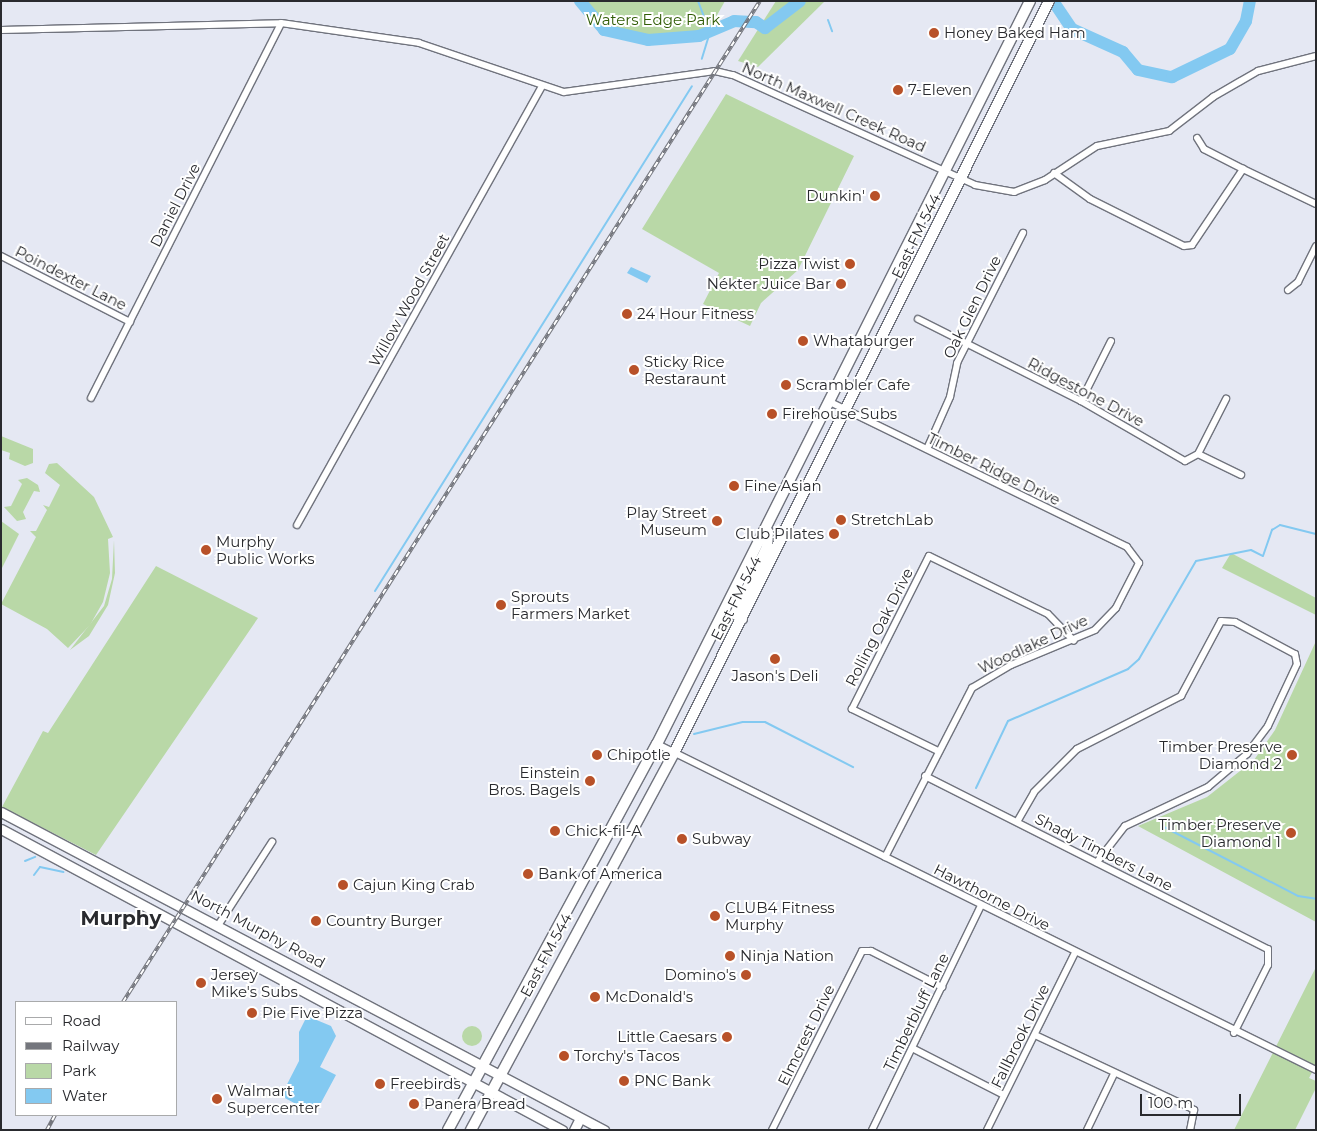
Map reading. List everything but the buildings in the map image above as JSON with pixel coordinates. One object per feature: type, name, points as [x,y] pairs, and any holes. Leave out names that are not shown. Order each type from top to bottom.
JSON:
[{"type":"main road","name":"East FM 544","points":[[448,1130],[470,1084],[657,744],[832,403],[1030,1]]},
{"type":"main road","name":"East FM 544","points":[[471,1130],[488,1094],[568,945],[674,753],[847,410],[1049,1]]},
{"type":"main road","points":[[742,619],[735,614],[767,547],[769,526]]},
{"type":"main road","name":"North Murphy Road","points":[[1,812],[219,924],[498,1076],[604,1130]]},
{"type":"main road","name":"North Murphy Road","points":[[1,828],[309,990],[488,1094],[562,1130]]},
{"type":"main road","points":[[551,935],[568,945]]},
{"type":"main road","points":[[309,990],[316,976]]},
{"type":"main road","points":[[574,1130],[580,1118]]},
{"type":"street","name":"North Maxwell Creek Road","points":[[1,30],[281,23],[420,43],[542,86],[586,92],[700,71],[724,73],[988,190],[1014,192],[1054,174],[1097,146],[1170,131],[1213,97],[1258,71],[1316,56]]},
{"type":"street","name":"Daniel Drive","points":[[91,398],[281,23]]},
{"type":"street","name":"Willow Wood Street","points":[[297,525],[542,86]]},
{"type":"street","points":[[1197,138],[1204,149],[1316,204]]},
{"type":"street","points":[[1054,174],[1083,195],[1184,246],[1192,245],[1243,169]]},
{"type":"street","name":"Oak Glen Drive","points":[[927,449],[943,418],[966,344],[1023,233]]},
{"type":"street","points":[[1288,290],[1298,282],[1316,246]]},
{"type":"street","name":"Poindexter Lane","points":[[1,256],[130,322]]},
{"type":"street","name":"Ridgestone Drive","points":[[918,319],[1081,401],[1175,457],[1189,461],[1198,454]]},
{"type":"street","points":[[1081,401],[1111,342]]},
{"type":"street","points":[[1226,399],[1198,454],[1241,475]]},
{"type":"street","name":"Timber Ridge Drive","points":[[832,403],[1127,547],[1139,563]]},
{"type":"street","name":"Rolling Oak Drive","points":[[938,751],[852,709],[929,556],[1048,614],[1074,641]]},
{"type":"street","name":"Woodlake Drive","points":[[885,857],[925,776],[972,688],[1012,665],[1074,641],[1095,630],[1116,608],[1139,563]]},
{"type":"street","points":[[1017,822],[1034,792],[1076,749],[1181,696],[1221,621],[1235,622],[1297,658],[1268,726],[1247,754],[1208,787],[1125,826],[1097,862]]},
{"type":"street","name":"Hawthorne Drive","points":[[657,744],[1234,1033],[1316,1070]]},
{"type":"street","name":"Shady Timbers Lane","points":[[925,776],[1271,952],[1234,1033]]},
{"type":"street","points":[[219,924],[272,842]]},
{"type":"street","name":"Timberbluff Lane","points":[[872,1130],[981,906]]},
{"type":"street","name":"Elmcrest Drive","points":[[772,1130],[862,951],[871,951],[942,987]]},
{"type":"street","name":"Fallbrook Drive","points":[[987,1130],[1074,953]]},
{"type":"street","points":[[1035,1035],[1114,1074],[1189,1107],[1193,1114],[1190,1130]]},
{"type":"street","points":[[912,1048],[1004,1095]]},
{"type":"street","points":[[1087,1130],[1114,1074]]},
{"type":"green space","name":"Waters Edge Park","points":[[580,1],[725,1],[707,33],[648,40],[604,30]]},
{"type":"green space","points":[[776,1],[825,1],[758,67],[738,61]]},
{"type":"green space","points":[[726,94],[854,156],[798,270],[761,303],[750,326],[703,304],[719,273],[642,229]]},
{"type":"green space","points":[[1,436],[33,449],[33,463],[25,466],[9,459],[10,453],[1,450]]},
{"type":"green space","points":[[57,463],[94,497],[113,537],[108,539],[110,573],[103,602],[90,625],[68,648],[47,629],[1,604],[36,537],[30,531],[36,531],[47,510],[43,505],[49,507],[60,485],[45,473],[49,464]]},
{"type":"green space","points":[[27,478],[38,485],[40,492],[34,491],[23,512],[26,519],[17,521],[4,507],[11,506],[22,484],[18,480]]},
{"type":"green space","points":[[1,521],[19,534],[1,570]]},
{"type":"green space","points":[[114,540],[115,573],[108,605],[89,636],[70,650],[104,606],[112,579]]},
{"type":"green space","points":[[1231,553],[1316,598],[1316,615],[1222,568]]},
{"type":"green space","points":[[156,566],[258,618],[96,855],[2,807],[43,731],[48,733]]},
{"type":"green space","points":[[1316,641],[1316,922],[1138,826],[1207,797],[1254,760],[1275,730]]},
{"type":"green space","points":[[1316,967],[1316,1065],[1309,1078],[1316,1081],[1316,1088],[1295,1130],[1234,1130]]},
{"type":"green space","points":[[472,1026],[479,1029],[482,1036],[479,1043],[472,1046],[465,1043],[462,1036],[465,1029]]},
{"type":"water","points":[[631,267],[651,276],[647,283],[627,273]]},
{"type":"water","points":[[307,1016],[331,1026],[336,1036],[320,1067],[336,1075],[315,1114],[281,1096],[299,1061],[299,1032]]},
{"type":"waterway","points":[[580,1],[604,30],[648,40],[699,36],[734,21],[756,22],[765,28],[800,1]]},
{"type":"waterway","points":[[698,1],[710,32],[702,59]]},
{"type":"waterway","points":[[1053,1],[1072,29],[1123,52],[1138,70],[1172,77],[1230,49],[1246,21],[1250,1]]},
{"type":"waterway","points":[[828,20],[832,31]]},
{"type":"waterway","points":[[375,591],[692,86]]},
{"type":"waterway","points":[[976,788],[1008,721],[1128,669],[1139,659],[1196,561],[1251,550],[1263,556],[1272,530],[1280,525],[1316,534]]},
{"type":"waterway","points":[[694,734],[743,722],[765,722],[853,767]]},
{"type":"waterway","points":[[1164,827],[1298,896],[1316,899]]},
{"type":"waterway","points":[[25,861],[35,857]]},
{"type":"waterway","points":[[34,875],[40,867],[63,872]]},
{"type":"railway","points":[[124,1001],[760,1]]},
{"type":"railway","points":[[47,1130],[54,1116]]},
{"type":"place","name":"Honey Baked Ham","points":[[934,33]]},
{"type":"place","name":"7-Eleven","points":[[898,90]]},
{"type":"place","name":"Dunkin'","points":[[875,196]]},
{"type":"place","name":"Pizza Twist","points":[[850,264]]},
{"type":"place","name":"Nékter Juice Bar","points":[[841,284]]},
{"type":"place","name":"24 Hour Fitness","points":[[627,314]]},
{"type":"place","name":"Whataburger","points":[[803,341]]},
{"type":"place","name":"Sticky Rice Restaraunt","points":[[634,370]]},
{"type":"place","name":"Scrambler Cafe","points":[[786,385]]},
{"type":"place","name":"Firehouse Subs","points":[[772,414]]},
{"type":"place","name":"Fine Asian","points":[[734,486]]},
{"type":"place","name":"StretchLab","points":[[841,520]]},
{"type":"place","name":"Play Street Museum","points":[[717,521]]},
{"type":"place","name":"Club Pilates","points":[[834,534]]},
{"type":"place","name":"Murphy Public Works","points":[[206,550]]},
{"type":"place","name":"Sprouts Farmers Market","points":[[501,605]]},
{"type":"place","name":"Jason's Deli","points":[[775,659]]},
{"type":"place","name":"Chipotle","points":[[597,755]]},
{"type":"place","name":"Timber Preserve Diamond 2","points":[[1292,755]]},
{"type":"place","name":"Einstein Bros. Bagels","points":[[590,781]]},
{"type":"place","name":"Chick-fil-A","points":[[555,831]]},
{"type":"place","name":"Timber Preserve Diamond 1","points":[[1291,833]]},
{"type":"place","name":"Subway","points":[[682,839]]},
{"type":"place","name":"Bank of America","points":[[528,874]]},
{"type":"place","name":"Cajun King Crab","points":[[343,885]]},
{"type":"place","name":"CLUB4 Fitness Murphy","points":[[715,916]]},
{"type":"place","name":"Country Burger","points":[[316,921]]},
{"type":"place","name":"Ninja Nation","points":[[730,956]]},
{"type":"place","name":"Domino's","points":[[746,975]]},
{"type":"place","name":"Jersey Mike's Subs","points":[[201,983]]},
{"type":"place","name":"McDonald's","points":[[595,997]]},
{"type":"place","name":"Pie Five Pizza","points":[[252,1013]]},
{"type":"place","name":"Little Caesars","points":[[727,1037]]},
{"type":"place","name":"Torchy's Tacos","points":[[564,1056]]},
{"type":"place","name":"PNC Bank","points":[[624,1081]]},
{"type":"place","name":"Freebirds","points":[[380,1084]]},
{"type":"place","name":"Walmart Supercenter","points":[[217,1099]]},
{"type":"place","name":"Panera Bread","points":[[414,1104]]},
{"type":"district","name":"Murphy","points":[[121,918]]}]
